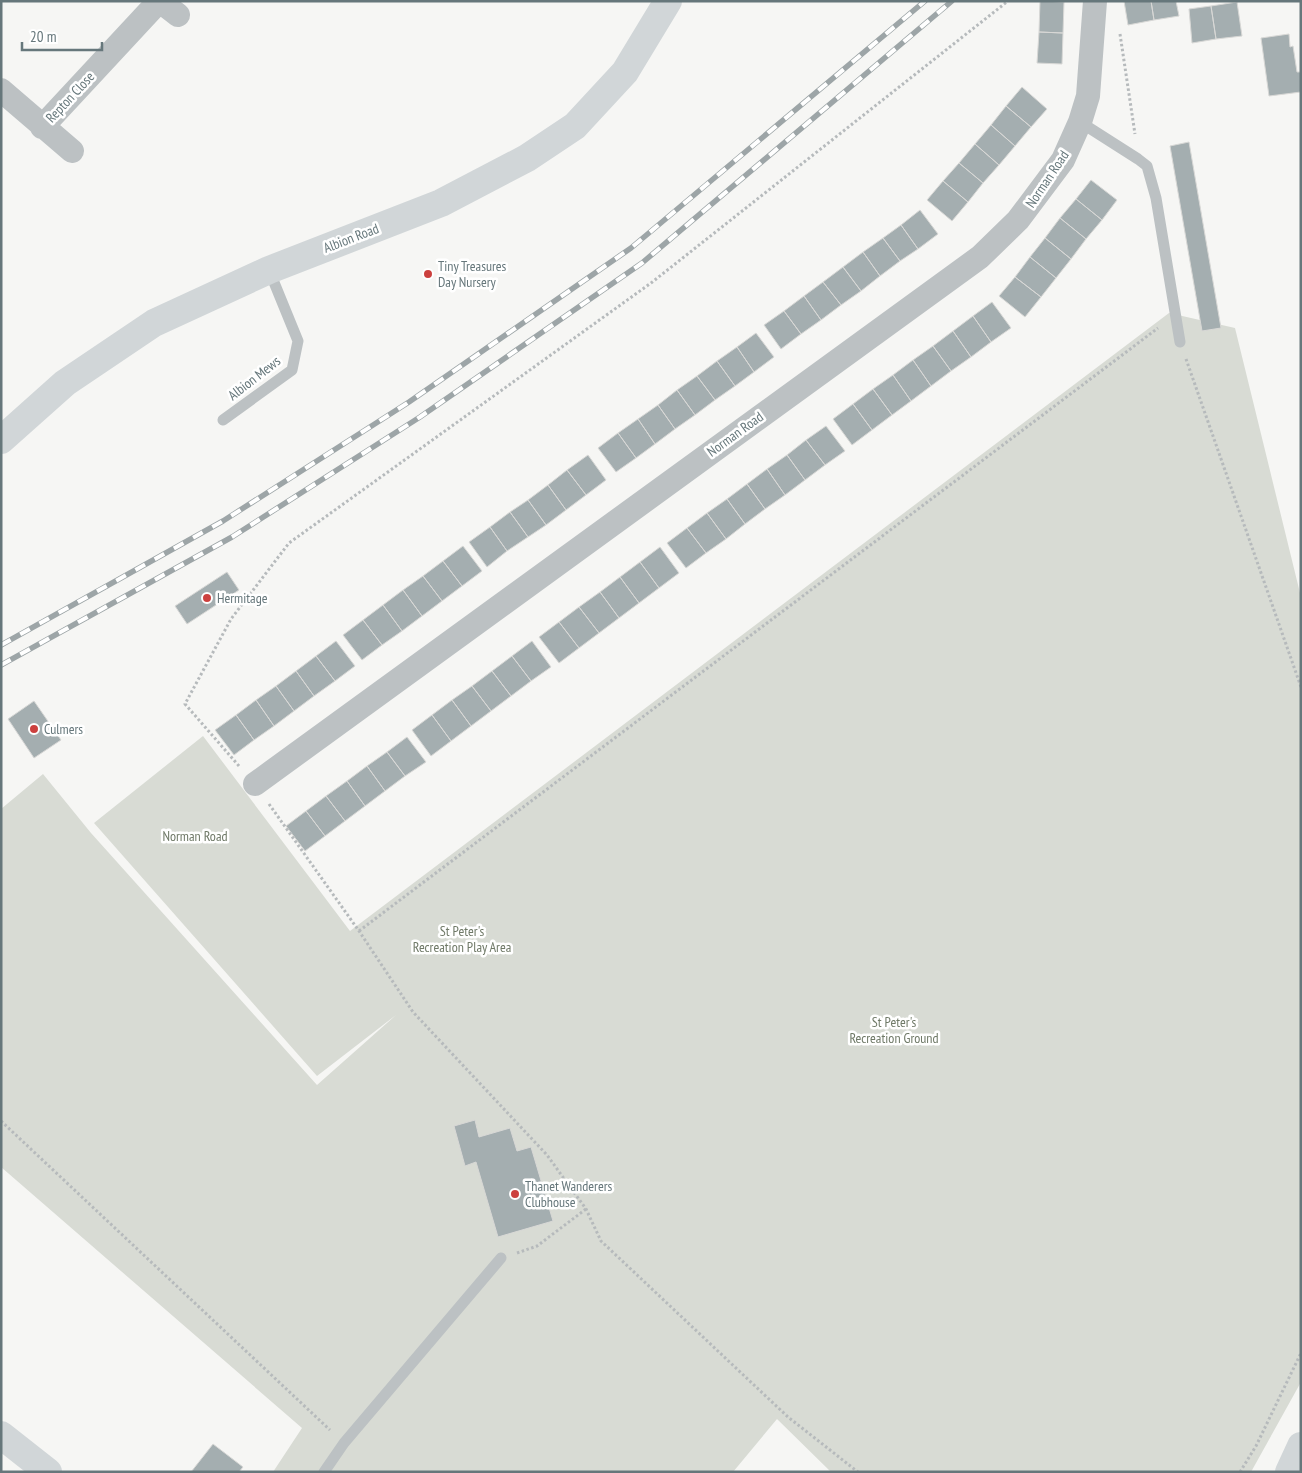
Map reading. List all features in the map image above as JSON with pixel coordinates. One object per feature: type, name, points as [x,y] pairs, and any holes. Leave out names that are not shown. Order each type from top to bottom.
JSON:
[{"type":"main road","name":"Albion Road","points":[[1,440],[65,383],[154,323],[269,270],[441,203],[528,158],[575,126],[625,72],[668,1]]},
{"type":"main road","points":[[1,1435],[48,1472]]},
{"type":"street","name":"Norman Road","points":[[255,784],[980,257],[1018,220],[1063,160],[1080,122],[1088,96],[1095,1]]},
{"type":"street","name":"Repton Close","points":[[42,127],[166,6]]},
{"type":"street","name":"Repton Close","points":[[1,90],[72,151]]},
{"type":"lane","points":[[1080,122],[1138,158],[1147,166],[1156,198],[1180,342]]},
{"type":"lane","name":"Albion Mews","points":[[223,420],[292,370],[298,341],[269,270]]},
{"type":"lane","points":[[324,1472],[344,1443],[501,1258]]},
{"type":"path","points":[[858,1472],[788,1417],[601,1241],[586,1209],[547,1155],[413,1012],[359,931],[255,784],[185,704],[231,619],[289,543],[651,283],[1008,1]]},
{"type":"path","points":[[1120,31],[1138,158]]},
{"type":"path","points":[[359,931],[1166,323],[1176,318]]},
{"type":"path","points":[[1180,342],[1301,686]]},
{"type":"path","points":[[1,1121],[344,1443]]},
{"type":"path","points":[[501,1258],[537,1246],[586,1209]]},
{"type":"path","points":[[1240,1472],[1256,1446],[1301,1353]]},
{"type":"green space","name":"St Peter's Recreation Ground","points":[[1169,313],[1235,328],[1301,597],[1301,1382],[1251,1472],[831,1472],[777,1419],[733,1472],[273,1472],[302,1428],[1,1167],[1,809],[43,774],[91,833],[317,1085],[396,1015],[317,1076],[94,823],[203,736],[350,931]]},
{"type":"building","points":[[1040,1],[1064,2],[1063,33],[1039,32]]},
{"type":"building","points":[[1124,1],[1151,1],[1154,20],[1128,25]]},
{"type":"building","points":[[1151,1],[1176,1],[1179,16],[1154,20]]},
{"type":"building","points":[[1237,2],[1242,36],[1216,39],[1211,6]]},
{"type":"building","points":[[1211,6],[1216,39],[1192,43],[1189,9]]},
{"type":"building","points":[[1039,32],[1063,33],[1062,64],[1037,63]]},
{"type":"building","points":[[1289,34],[1290,47],[1293,46],[1297,72],[1301,72],[1301,92],[1269,96],[1261,38]]},
{"type":"building","points":[[1022,87],[1047,109],[1031,127],[1006,106]]},
{"type":"building","points":[[1006,106],[1031,127],[1015,146],[991,125]]},
{"type":"building","points":[[991,125],[1015,146],[999,165],[975,144]]},
{"type":"building","points":[[1189,142],[1221,328],[1202,331],[1170,146]]},
{"type":"building","points":[[975,144],[999,165],[983,183],[959,163]]},
{"type":"building","points":[[959,163],[983,183],[968,202],[943,181]]},
{"type":"building","points":[[1091,180],[1117,200],[1102,220],[1076,199]]},
{"type":"building","points":[[943,181],[968,202],[952,221],[927,200]]},
{"type":"building","points":[[1076,199],[1102,220],[1086,239],[1060,218]]},
{"type":"building","points":[[920,210],[938,234],[918,249],[901,225]]},
{"type":"building","points":[[1060,218],[1086,239],[1071,259],[1045,238]]},
{"type":"building","points":[[901,225],[918,249],[900,261],[883,238]]},
{"type":"building","points":[[883,238],[900,261],[880,276],[863,252]]},
{"type":"building","points":[[1045,238],[1071,259],[1056,278],[1030,257]]},
{"type":"building","points":[[863,252],[880,276],[861,291],[843,267]]},
{"type":"building","points":[[1030,257],[1056,278],[1041,297],[1015,277]]},
{"type":"building","points":[[843,267],[861,291],[841,305],[823,282]]},
{"type":"building","points":[[1015,277],[1041,297],[1025,317],[999,296]]},
{"type":"building","points":[[823,282],[841,305],[821,320],[804,296]]},
{"type":"building","points":[[804,296],[821,320],[801,334],[784,311]]},
{"type":"building","points":[[992,302],[1011,328],[991,342],[973,316]]},
{"type":"building","points":[[784,311],[801,334],[781,349],[764,325]]},
{"type":"building","points":[[973,316],[991,342],[971,357],[953,331]]},
{"type":"building","points":[[953,331],[971,357],[951,371],[933,346]]},
{"type":"building","points":[[756,333],[774,357],[754,372],[737,347]]},
{"type":"building","points":[[933,346],[951,371],[931,386],[913,360]]},
{"type":"building","points":[[737,347],[754,372],[735,386],[717,361]]},
{"type":"building","points":[[913,360],[931,386],[911,401],[893,375]]},
{"type":"building","points":[[717,361],[735,386],[715,400],[697,376]]},
{"type":"building","points":[[893,375],[911,401],[892,415],[873,389]]},
{"type":"building","points":[[697,376],[715,400],[695,415],[677,390]]},
{"type":"building","points":[[873,389],[892,415],[872,430],[853,404]]},
{"type":"building","points":[[677,390],[695,415],[675,429],[658,405]]},
{"type":"building","points":[[853,404],[872,430],[852,445],[833,419]]},
{"type":"building","points":[[658,405],[675,429],[655,444],[638,419]]},
{"type":"building","points":[[638,419],[655,444],[636,458],[618,433]]},
{"type":"building","points":[[826,426],[845,451],[825,465],[806,440]]},
{"type":"building","points":[[618,433],[636,458],[616,472],[598,448]]},
{"type":"building","points":[[806,440],[825,465],[805,480],[787,455]]},
{"type":"building","points":[[588,455],[606,480],[586,495],[567,470]]},
{"type":"building","points":[[787,455],[805,480],[785,495],[767,469]]},
{"type":"building","points":[[767,469],[785,495],[765,509],[747,484]]},
{"type":"building","points":[[567,470],[586,495],[566,510],[548,485]]},
{"type":"building","points":[[747,484],[765,509],[745,524],[727,499]]},
{"type":"building","points":[[548,485],[566,510],[546,525],[528,500]]},
{"type":"building","points":[[727,499],[745,524],[726,539],[707,513]]},
{"type":"building","points":[[528,500],[546,525],[528,537],[510,512]]},
{"type":"building","points":[[510,512],[528,537],[507,551],[490,527]]},
{"type":"building","points":[[707,513],[726,539],[706,553],[687,528]]},
{"type":"building","points":[[490,527],[507,551],[487,567],[469,542]]},
{"type":"building","points":[[687,528],[706,553],[686,568],[667,543]]},
{"type":"building","points":[[463,546],[482,571],[462,586],[443,561]]},
{"type":"building","points":[[660,547],[679,573],[659,588],[640,562]]},
{"type":"building","points":[[443,561],[462,586],[442,601],[423,576]]},
{"type":"building","points":[[640,562],[659,588],[639,603],[620,577]]},
{"type":"building","name":"Hermitage","points":[[227,572],[239,590],[187,624],[175,606]]},
{"type":"building","points":[[423,576],[442,601],[422,616],[403,590]]},
{"type":"building","points":[[620,577],[639,603],[619,618],[600,592]]},
{"type":"building","points":[[403,590],[422,616],[402,631],[383,605]]},
{"type":"building","points":[[600,592],[619,618],[599,633],[579,607]]},
{"type":"building","points":[[383,605],[402,631],[382,645],[363,620]]},
{"type":"building","points":[[579,607],[599,633],[579,648],[559,622]]},
{"type":"building","points":[[363,620],[382,645],[362,660],[343,635]]},
{"type":"building","points":[[559,622],[579,648],[559,663],[539,637]]},
{"type":"building","points":[[336,641],[355,666],[335,681],[316,656]]},
{"type":"building","points":[[532,641],[551,667],[531,681],[512,656]]},
{"type":"building","points":[[316,656],[335,681],[314,696],[296,671]]},
{"type":"building","points":[[512,656],[531,681],[511,696],[492,671]]},
{"type":"building","points":[[296,671],[314,696],[294,711],[276,686]]},
{"type":"building","points":[[492,671],[511,696],[491,711],[472,686]]},
{"type":"building","points":[[276,686],[294,711],[274,726],[256,700]]},
{"type":"building","points":[[472,686],[491,711],[471,726],[452,700]]},
{"type":"building","points":[[256,700],[274,726],[254,740],[236,715]]},
{"type":"building","points":[[452,700],[471,726],[451,741],[432,715]]},
{"type":"building","name":"Culmers","points":[[34,701],[61,740],[34,758],[8,719]]},
{"type":"building","points":[[236,715],[254,740],[234,755],[215,730]]},
{"type":"building","points":[[432,715],[451,741],[431,756],[412,730]]},
{"type":"building","points":[[407,737],[426,762],[405,776],[387,752]]},
{"type":"building","points":[[387,752],[405,776],[385,791],[367,766]]},
{"type":"building","points":[[367,766],[385,791],[365,806],[347,781]]},
{"type":"building","points":[[347,781],[365,806],[345,821],[326,796]]},
{"type":"building","points":[[326,796],[345,821],[325,836],[306,811]]},
{"type":"building","points":[[306,811],[325,836],[305,851],[286,826]]},
{"type":"building","name":"Thanet Wanderers Clubhouse","points":[[475,1120],[479,1137],[510,1128],[517,1151],[531,1147],[553,1221],[498,1237],[476,1162],[465,1166],[454,1126]]},
{"type":"building","points":[[213,1444],[243,1467],[239,1472],[191,1472]]},
{"type":"railway","points":[[1,645],[223,521],[409,402],[631,248],[925,1]]},
{"type":"railway","points":[[1,665],[232,537],[420,417],[642,263],[952,1]]},
{"type":"place","name":"Tiny Treasures Day Nursery","points":[[428,274]]},
{"type":"place","name":"Hermitage","points":[[207,598]]},
{"type":"place","name":"Culmers","points":[[34,729]]},
{"type":"place","name":"Thanet Wanderers Clubhouse","points":[[515,1194]]},
{"type":"park label","name":"St Peter's Recreation Play Area","points":[[462,940]]}]
